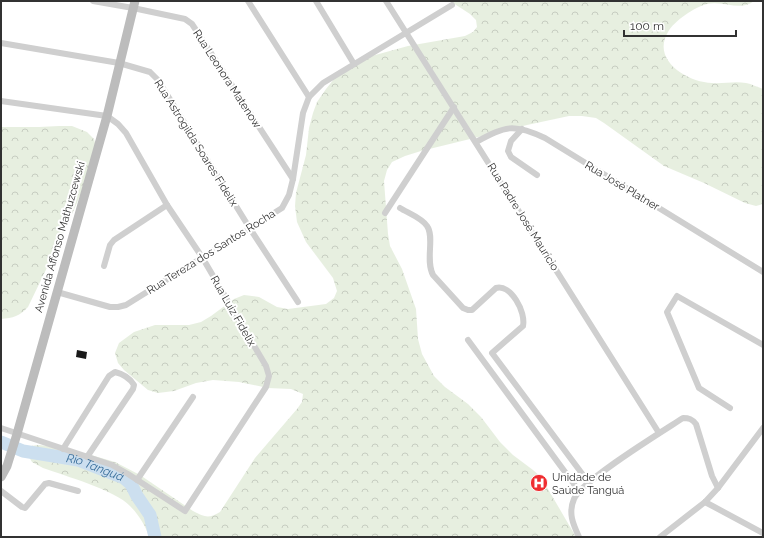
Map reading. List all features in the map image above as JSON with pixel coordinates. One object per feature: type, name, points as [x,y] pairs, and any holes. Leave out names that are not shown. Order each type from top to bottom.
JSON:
[{"type":"street","name":"Rua Leonora Matenow","points":[[93,1],[134,4],[185,19],[192,24],[293,179]]},
{"type":"street","points":[[248,1],[309,97]]},
{"type":"street","points":[[316,1],[354,64]]},
{"type":"street","name":"Rua Padre José Maurício","points":[[386,1],[659,433]]},
{"type":"street","name":"Avenida Affonso Mathuzcewski","points":[[1,477],[7,466],[17,434],[107,116],[134,4]]},
{"type":"street","name":"Rua Tereza dos Santos Rocha","points":[[57,292],[110,307],[126,305],[249,227],[282,208],[289,195],[293,179],[303,113],[309,97],[323,84],[354,64],[452,5]]},
{"type":"street","name":"Rua Astrogilda Soares Fidelix","points":[[1,43],[120,62],[150,72],[158,80],[249,227],[298,302]]},
{"type":"street","points":[[1,101],[107,116]]},
{"type":"street","points":[[385,213],[454,107]]},
{"type":"street","name":"Rua Luiz Fidelix","points":[[107,116],[118,124],[126,133],[167,205],[202,257],[266,366],[269,376],[266,387],[185,511],[137,480]]},
{"type":"street","name":"Rua José Platner","points":[[476,142],[496,132],[506,129],[522,129],[545,138],[763,272]]},
{"type":"street","points":[[522,129],[511,141],[508,151],[511,157],[537,174]]},
{"type":"street","points":[[104,266],[110,245],[114,240],[167,205]]},
{"type":"street","points":[[400,208],[427,226],[430,232],[430,269],[433,275],[463,308],[472,310],[496,288],[500,287],[504,288],[517,301],[525,321],[523,326],[492,353],[589,483]]},
{"type":"street","points":[[730,408],[699,388],[667,312],[677,296],[763,345]]},
{"type":"street","points":[[468,340],[579,491]]},
{"type":"street","points":[[63,449],[109,376],[115,372],[121,374],[132,381],[134,385],[133,390],[87,457]]},
{"type":"street","points":[[1,428],[112,465],[137,480],[194,397]]},
{"type":"street","points":[[579,537],[571,520],[571,513],[574,497],[579,491],[612,465],[683,418],[693,420],[696,424],[712,476],[718,488]]},
{"type":"street","points":[[660,537],[705,502],[718,488],[763,428]]},
{"type":"street","points":[[1,491],[25,508],[45,484],[49,483],[78,491]]},
{"type":"street","points":[[705,502],[763,533]]},
{"type":"green space","points":[[450,1],[754,1],[743,6],[713,3],[691,11],[675,23],[668,32],[664,42],[664,52],[674,68],[692,79],[712,83],[746,83],[763,89],[763,204],[756,206],[745,203],[664,166],[596,118],[582,116],[569,116],[527,125],[421,151],[392,162],[387,170],[384,181],[390,246],[402,269],[416,309],[418,339],[422,354],[434,376],[445,387],[468,404],[481,417],[500,442],[513,455],[541,477],[576,537],[149,537],[139,516],[123,500],[102,489],[43,468],[32,462],[26,452],[31,446],[38,445],[50,446],[91,455],[115,462],[140,475],[201,515],[212,516],[220,512],[255,458],[302,402],[303,394],[291,389],[268,388],[239,382],[213,380],[196,383],[174,391],[158,393],[148,390],[118,363],[115,353],[119,343],[134,332],[155,325],[189,325],[201,322],[234,299],[244,295],[259,297],[277,307],[288,309],[326,304],[334,298],[337,291],[333,278],[306,242],[297,222],[295,206],[296,193],[306,155],[309,128],[317,102],[334,79],[368,57],[408,46],[465,36],[473,32],[477,27],[476,20],[470,14]]},
{"type":"green space","points":[[72,126],[87,132],[94,139],[96,147],[91,170],[67,226],[28,307],[16,316],[1,319],[1,127]]},
{"type":"building","points":[[77,350],[87,352],[86,359],[76,357]]},
{"type":"waterway","name":"Rio Tanguá","points":[[1,442],[23,451],[78,460],[124,478],[131,484],[150,515],[155,537]]},
{"type":"place","name":"Unidade de Saúde Tanguá","points":[[539,483]]}]
